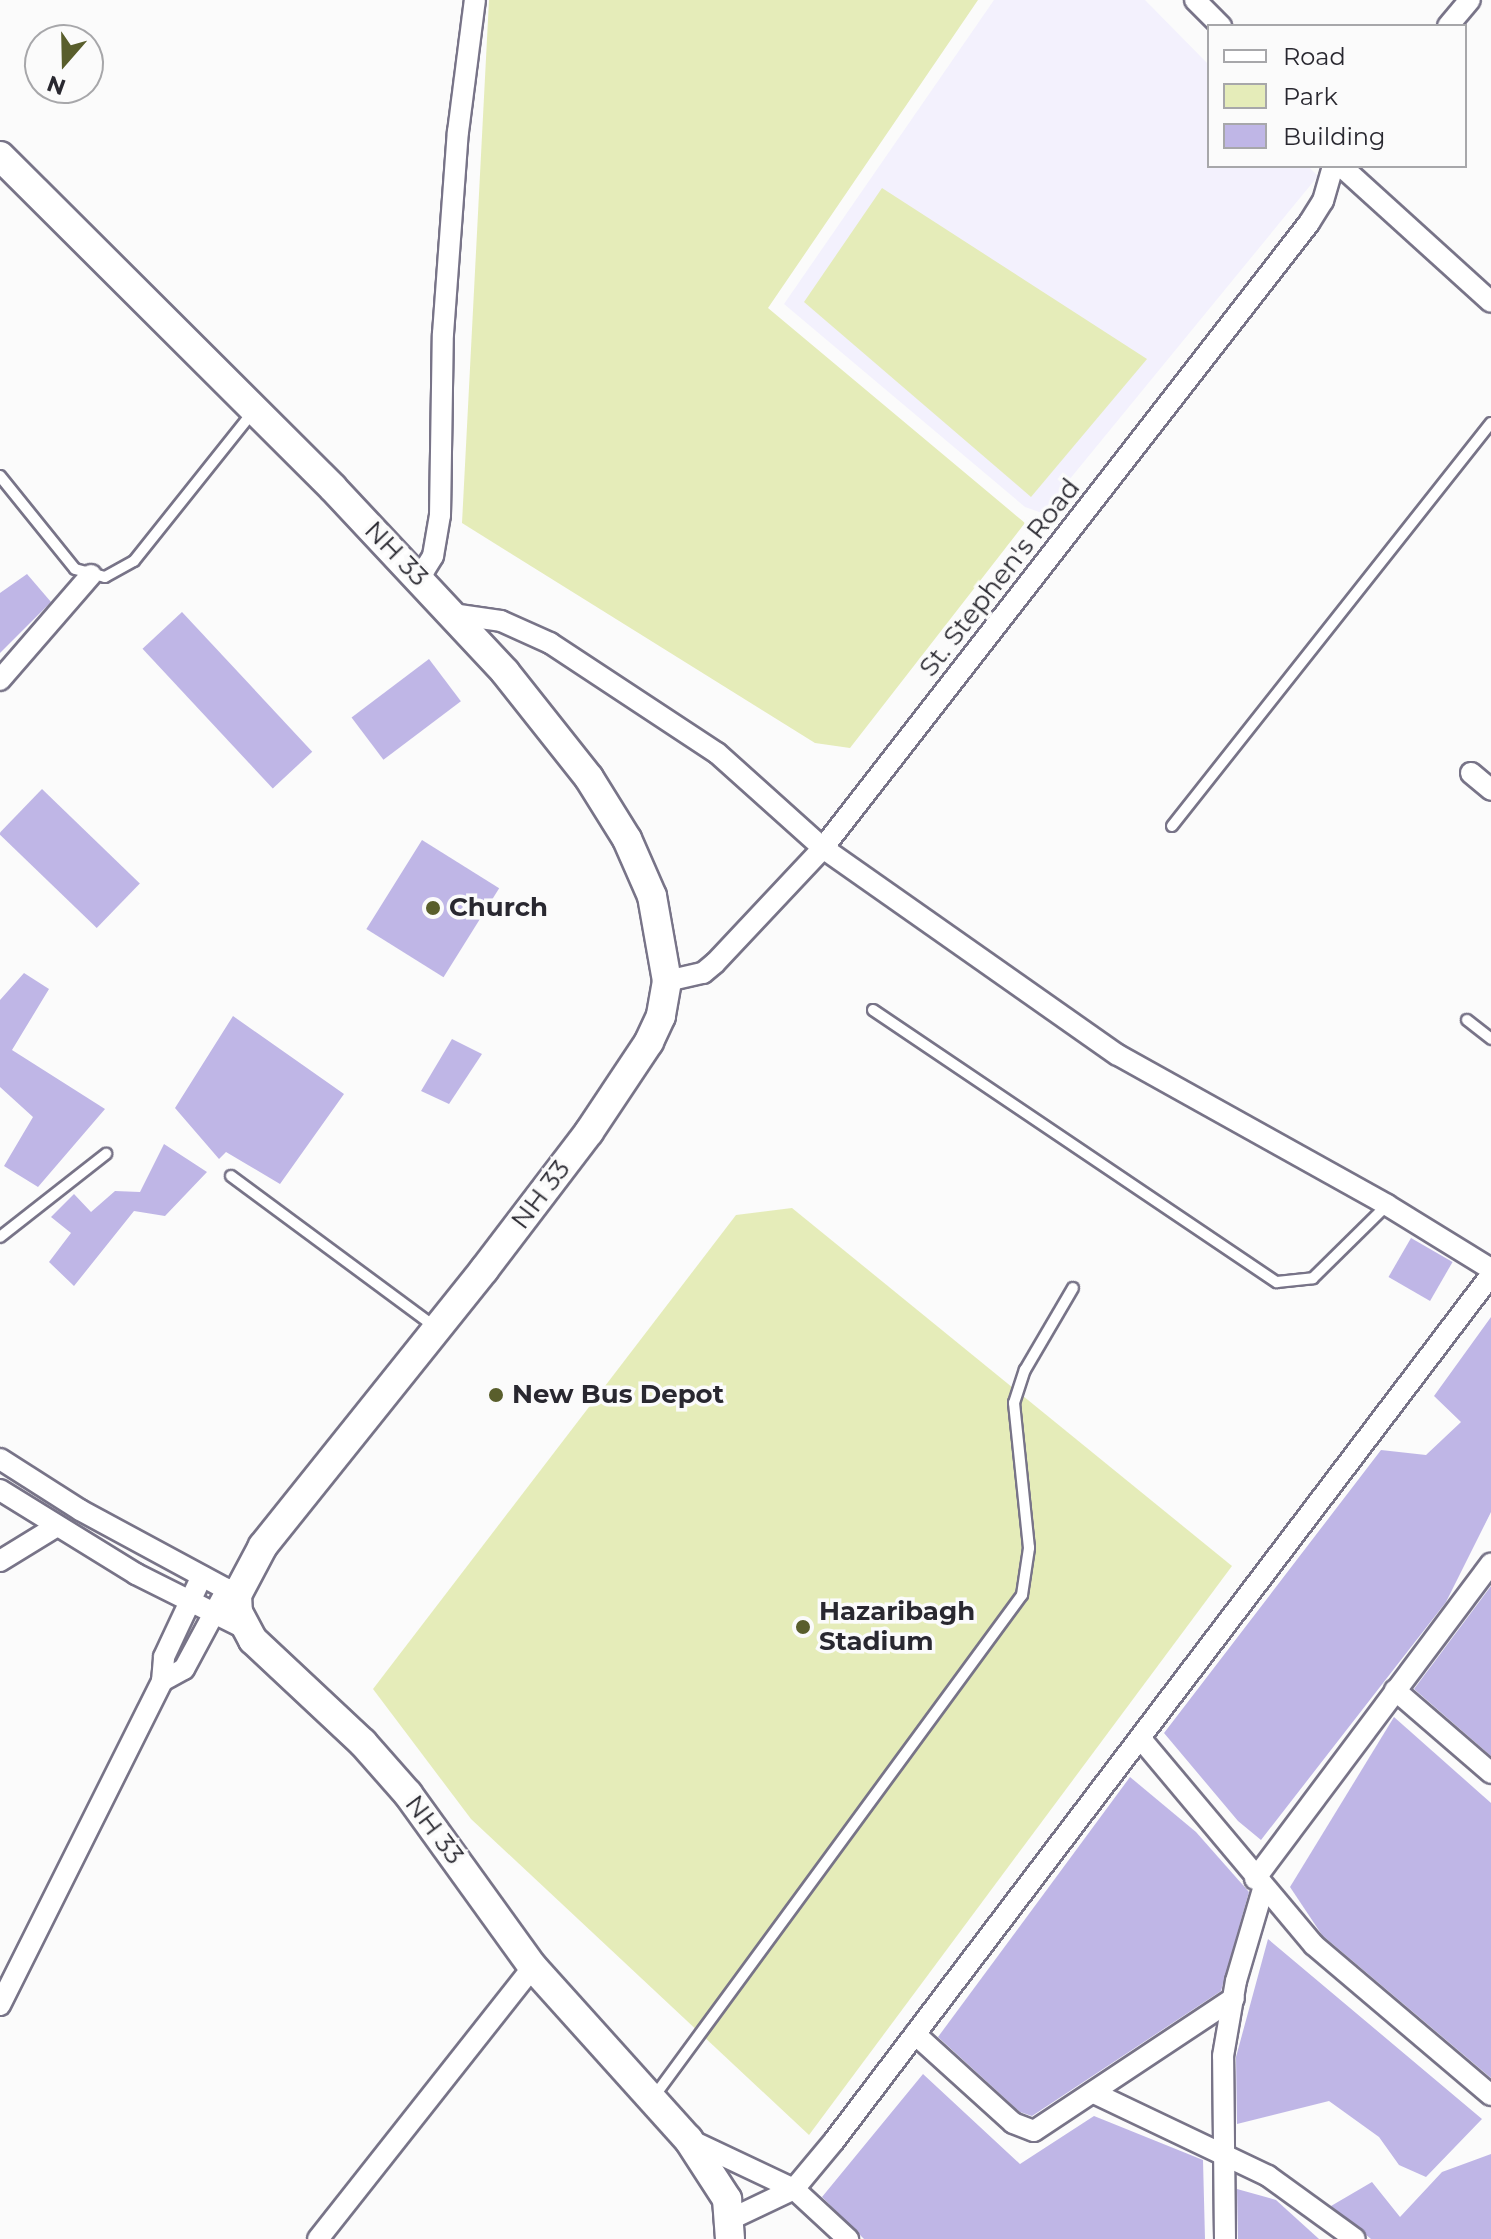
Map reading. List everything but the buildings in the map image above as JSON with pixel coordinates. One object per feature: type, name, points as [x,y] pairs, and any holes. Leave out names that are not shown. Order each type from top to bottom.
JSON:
[{"type":"main road","name":"NH 33","points":[[0,156],[420,577],[547,721],[627,839],[652,896],[667,981],[661,1016],[628,1076],[437,1328],[263,1546],[232,1592]]},
{"type":"main road","points":[[232,1592],[244,1628]]},
{"type":"main road","name":"NH 33","points":[[244,1628],[408,1794],[533,1967],[688,2139],[717,2180],[731,2229]]},
{"type":"street","points":[[420,577],[433,556],[440,515],[443,334],[458,132],[475,0]]},
{"type":"street","points":[[1195,0],[1219,24]]},
{"type":"street","points":[[1450,24],[1470,0]]},
{"type":"street","name":"St. Stephen's Road","points":[[667,981],[694,976],[715,963],[823,848],[1309,223],[1323,201],[1332,168]]},
{"type":"street","points":[[1343,168],[1491,302]]},
{"type":"street","points":[[0,680],[91,575]]},
{"type":"street","points":[[452,614],[501,621],[550,643],[717,753],[823,848],[1118,1055],[1387,1205],[1491,1272],[1141,1739],[794,2189],[731,2229]]},
{"type":"street","points":[[1471,773],[1491,790]]},
{"type":"street","points":[[0,1459],[232,1592],[213,1615],[184,1669],[162,1681]]},
{"type":"street","points":[[0,1490],[190,1603],[244,1628]]},
{"type":"street","points":[[0,1561],[57,1526]]},
{"type":"street","points":[[1225,2239],[1223,2056],[1259,1884],[1395,1690],[1491,1564]]},
{"type":"street","points":[[0,2005],[162,1681],[164,1657],[202,1576]]},
{"type":"street","points":[[1395,1690],[1491,1773]]},
{"type":"street","points":[[1141,1739],[1259,1884],[1314,1945],[1491,2095]]},
{"type":"street","points":[[318,2239],[533,1967]]},
{"type":"street","points":[[915,2034],[1026,2131],[1051,2123],[1234,1998]]},
{"type":"street","points":[[1094,2093],[1224,2153],[1298,2195],[1355,2239]]},
{"type":"street","points":[[688,2139],[794,2189],[848,2239]]},
{"type":"lane","points":[[0,476],[75,569],[91,575],[119,573],[134,561],[254,411]]},
{"type":"lane","points":[[1172,826],[1491,423]]},
{"type":"lane","points":[[873,1010],[1277,1282],[1313,1278],[1387,1205]]},
{"type":"lane","points":[[1467,1020],[1491,1039]]},
{"type":"lane","points":[[0,1237],[106,1154]]},
{"type":"lane","points":[[231,1176],[437,1328]]},
{"type":"lane","points":[[652,2099],[1022,1595],[1029,1548],[1014,1403],[1025,1370],[1073,1288]]},
{"type":"shaded area","points":[[994,0],[1145,0],[1207,63],[1207,168],[1310,168],[1318,176],[1042,513],[1025,507],[784,304]]},
{"type":"green space","points":[[489,0],[978,0],[768,308],[1025,523],[850,748],[815,743],[462,523]]},
{"type":"green space","points":[[882,188],[1147,359],[1031,497],[804,302]]},
{"type":"green space","name":"Hazaribagh Stadium","points":[[792,1208],[1232,1566],[809,2135],[471,1819],[373,1689],[736,1215]]},
{"type":"place","name":"Church","points":[[433,908]]},
{"type":"place","name":"New Bus Depot","points":[[496,1395]]},
{"type":"place","name":"Hazaribagh Stadium","points":[[803,1627]]}]
